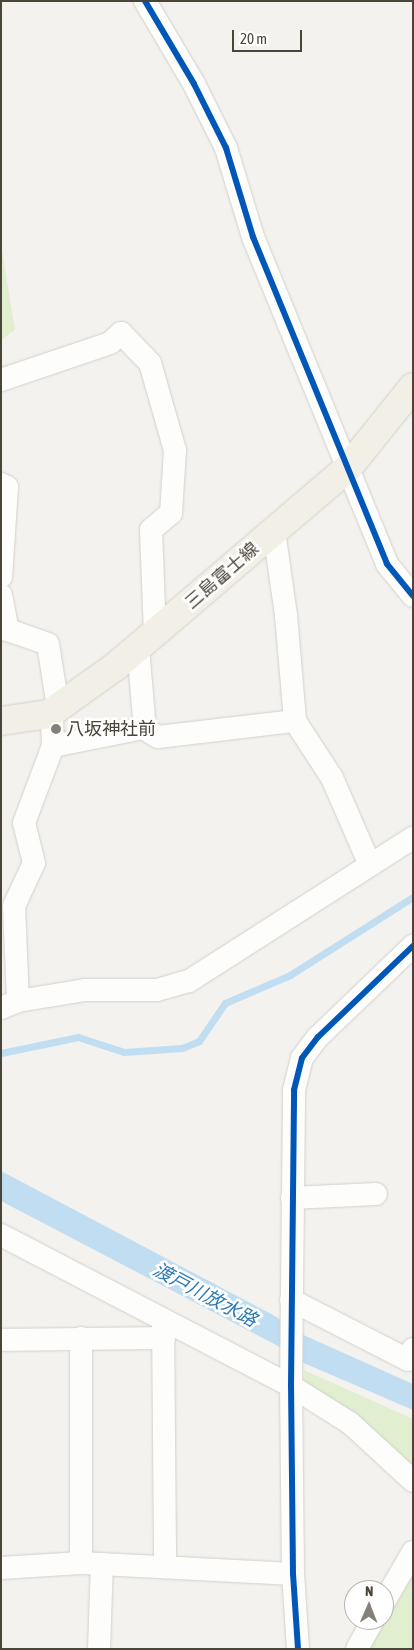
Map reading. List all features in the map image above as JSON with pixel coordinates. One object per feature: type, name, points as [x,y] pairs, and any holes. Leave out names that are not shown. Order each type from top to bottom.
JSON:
[{"type":"main road","name":"三島富士線","points":[[1,721],[55,709],[116,666],[347,469],[413,387]]},
{"type":"street","points":[[145,1],[194,84],[226,148],[252,237],[347,469],[387,564],[413,596]]},
{"type":"street","points":[[1,380],[110,343],[120,333],[150,363],[175,450],[171,513],[151,530],[146,641],[145,729]]},
{"type":"street","points":[[1,484],[7,488],[1,577]]},
{"type":"street","points":[[274,531],[286,615],[295,721],[332,778],[370,865]]},
{"type":"street","points":[[1,595],[8,630],[48,644],[55,709],[53,746],[24,823],[34,863],[8,908],[10,1004],[85,990],[157,990],[189,982],[413,838]]},
{"type":"street","points":[[53,746],[145,729],[158,737],[295,721]]},
{"type":"street","points":[[298,1649],[293,1574],[291,1386],[294,1090],[302,1058],[318,1037],[413,946]]},
{"type":"street","points":[[292,1198],[376,1194]]},
{"type":"street","points":[[1,1235],[164,1329],[291,1386],[350,1423],[413,1481]]},
{"type":"street","points":[[291,1300],[408,1360],[413,1349]]},
{"type":"street","points":[[1,1340],[80,1338],[164,1329]]},
{"type":"street","points":[[164,1329],[165,1567]]},
{"type":"street","points":[[80,1338],[91,1564],[99,1649]]},
{"type":"street","points":[[394,1585],[413,1552]]},
{"type":"street","points":[[1,1568],[91,1564],[293,1574]]},
{"type":"street","points":[[356,1649],[367,1630]]},
{"type":"green space","points":[[1,214],[2,250],[15,330],[1,340]]},
{"type":"green space","points":[[304,1370],[413,1419],[413,1482],[305,1394]]},
{"type":"green space","points":[[413,1552],[413,1649],[357,1649],[375,1630],[394,1630],[394,1585]]},
{"type":"water","name":"渡戸川放水路","points":[[1,1171],[275,1316],[299,1333],[413,1384],[413,1410],[299,1361],[278,1346],[1,1201]]},
{"type":"waterway","points":[[1,1053],[78,1037],[124,1052],[182,1048],[199,1041],[225,1003],[290,975],[413,897]]},
{"type":"cycle path","points":[[145,1],[194,84],[226,148],[253,237],[387,564],[413,596]]},
{"type":"cycle path","points":[[298,1649],[293,1574],[291,1386],[294,1090],[302,1058],[318,1037],[413,946]]},
{"type":"place","name":"八坂神社前","points":[[56,729]]}]
